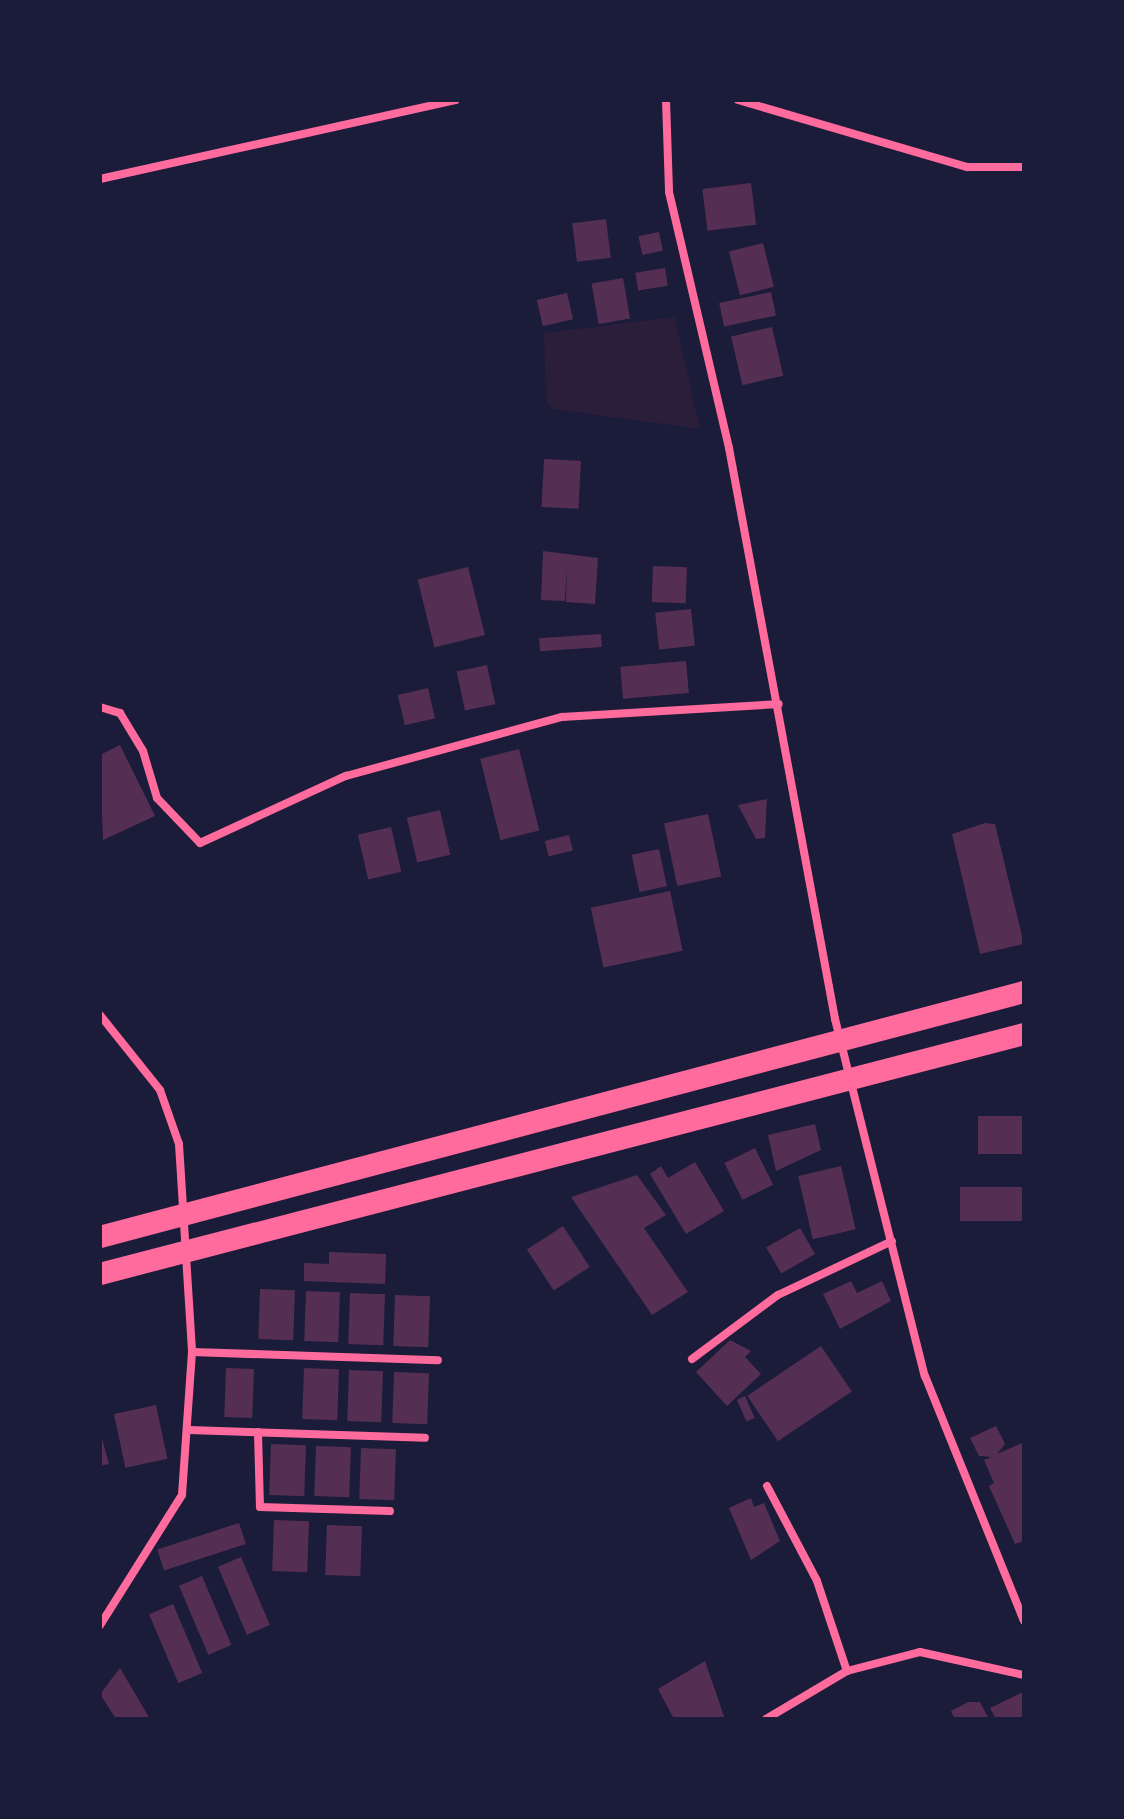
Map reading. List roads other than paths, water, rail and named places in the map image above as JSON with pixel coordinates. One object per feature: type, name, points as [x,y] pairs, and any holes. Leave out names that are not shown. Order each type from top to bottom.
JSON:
[{"type":"highway","points":[[100,1237],[1024,992]]},
{"type":"highway","points":[[100,1274],[1024,1034]]},
{"type":"street","points":[[100,179],[455,100]]},
{"type":"street","points":[[666,100],[669,192],[779,704],[840,1039],[925,1376],[1024,1621]]},
{"type":"street","points":[[738,100],[967,167],[1024,167]]},
{"type":"street","points":[[100,707],[120,713],[143,751],[157,798],[200,843],[346,776],[562,717],[779,704]]},
{"type":"street","points":[[100,1015],[160,1090],[179,1144],[188,1215],[192,1352],[189,1430],[182,1495],[100,1625]]},
{"type":"street","points":[[692,1359],[778,1295],[892,1241]]},
{"type":"street","points":[[192,1352],[438,1360]]},
{"type":"street","points":[[189,1430],[425,1438]]},
{"type":"street","points":[[258,1432],[260,1507],[390,1511]]},
{"type":"street","points":[[767,1486],[817,1581],[847,1671]]},
{"type":"street","points":[[766,1719],[847,1671],[920,1652],[1024,1675]]}]
